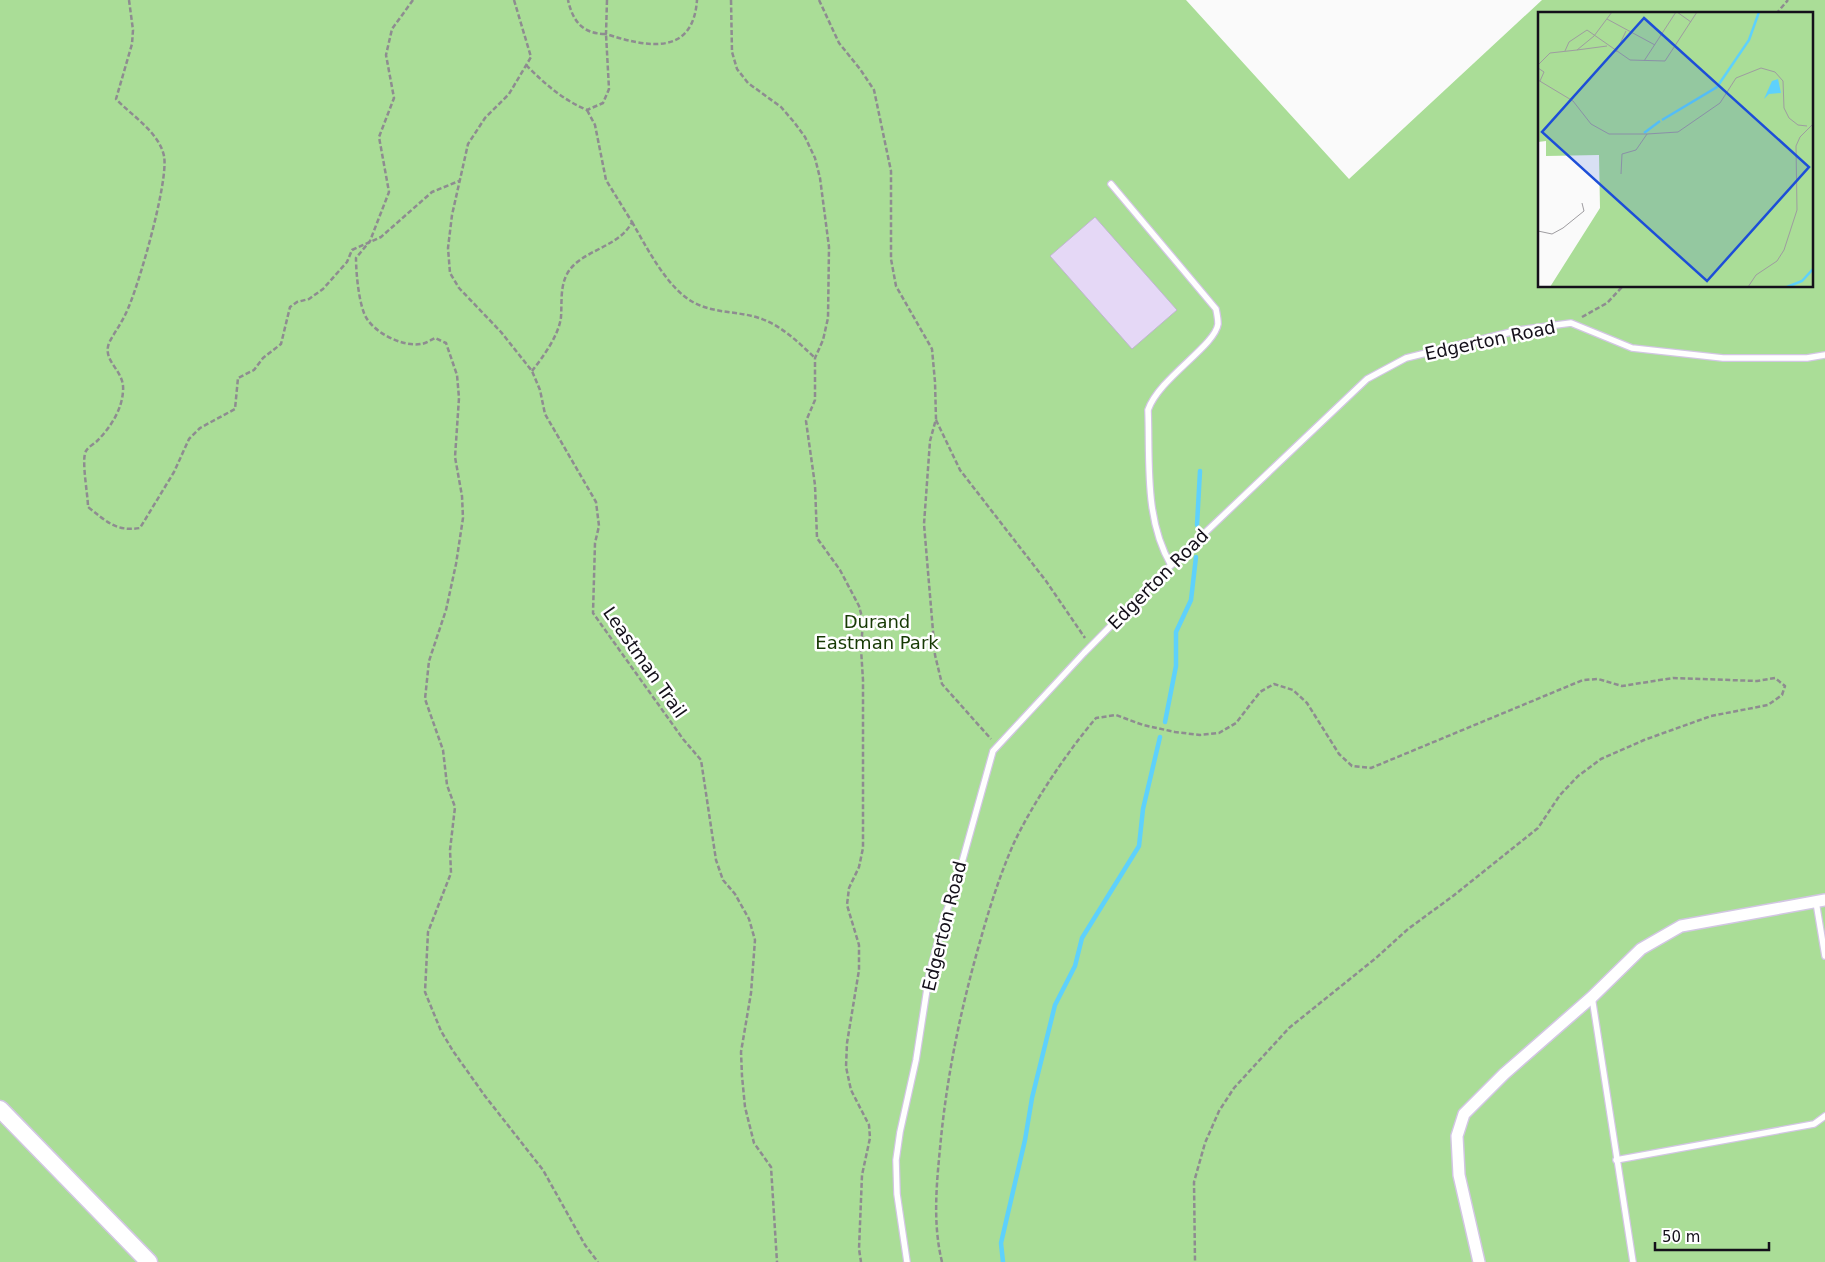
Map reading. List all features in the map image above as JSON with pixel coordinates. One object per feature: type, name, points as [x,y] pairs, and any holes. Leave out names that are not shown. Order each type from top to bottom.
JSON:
[{"type":"street","points":[[1479,1262],[1459,1174],[1457,1136],[1464,1114],[1504,1074],[1592,997],[1641,949],[1681,926],[1821,901]]},
{"type":"street","points":[[0,1109],[149,1262]]},
{"type":"lane","points":[[1111,184],[1216,309],[1218,326],[1211,339],[1166,381],[1152,399],[1148,410],[1150,489],[1162,550],[1171,565]]},
{"type":"lane","name":"Edgerton Road","points":[[907,1262],[897,1194],[896,1160],[900,1132],[916,1060],[929,976],[993,751],[1091,646],[1171,565],[1366,380],[1406,358],[1519,330],[1571,323],[1632,348],[1722,358],[1807,358],[1825,355]]},
{"type":"lane","points":[[1821,901],[1825,956]]},
{"type":"lane","points":[[1592,997],[1633,1262]]},
{"type":"lane","points":[[1616,1160],[1814,1124],[1825,1116]]},
{"type":"path","points":[[128,0],[133,30],[132,44],[116,100],[133,117],[145,125],[155,137],[164,156],[164,175],[147,252],[126,313],[108,345],[108,358],[122,377],[122,402],[115,418],[97,441],[86,451],[83,466],[88,485],[88,507],[125,531],[140,528],[174,472],[189,439],[200,428],[235,410],[238,378],[254,370],[263,358],[281,344],[290,307],[297,302],[309,299],[323,289],[347,262],[352,250],[382,237],[432,192],[459,181]]},
{"type":"path","points":[[413,0],[392,30],[386,55],[394,98],[379,136],[389,192],[370,241],[356,258],[358,286],[366,318],[375,327],[404,343],[422,344],[435,338],[446,343],[453,359],[459,398],[455,457],[463,518],[446,610],[429,661],[424,699],[443,750],[447,785],[455,807],[454,829],[450,850],[451,873],[428,932],[425,992],[441,1031],[453,1052],[484,1096],[542,1170],[585,1245],[598,1262]]},
{"type":"path","name":"Leastman Trail","points":[[514,0],[531,57],[509,94],[484,118],[468,144],[459,181],[448,248],[450,273],[459,288],[501,332],[532,371],[540,390],[545,414],[596,502],[600,526],[595,543],[593,613],[683,739],[702,760],[716,860],[723,880],[735,894],[749,919],[755,940],[751,993],[742,1052],[742,1076],[745,1107],[754,1143],[771,1167],[777,1262]]},
{"type":"path","points":[[568,0],[571,12],[579,25],[591,34],[606,34],[624,40],[659,44],[677,41],[690,29],[696,11],[697,0]]},
{"type":"path","points":[[588,110],[603,103],[609,89],[606,34],[608,0]]},
{"type":"path","points":[[731,0],[732,52],[736,69],[748,82],[781,107],[799,129],[815,158],[820,178],[829,247],[828,318],[823,340],[815,358],[815,400],[806,421],[815,485],[817,538],[840,570],[859,606],[863,622],[861,649],[863,680],[863,848],[859,867],[850,888],[847,904],[859,945],[859,970],[847,1043],[846,1067],[851,1090],[869,1125],[870,1138],[861,1184],[859,1249],[861,1262]]},
{"type":"path","points":[[818,0],[839,43],[874,90],[891,171],[891,259],[896,286],[932,349],[936,382],[936,419],[930,441],[924,524],[935,655],[942,684],[991,740],[993,751]]},
{"type":"path","points":[[1778,12],[1788,0]]},
{"type":"path","points":[[526,65],[554,92],[588,110],[595,125],[606,180],[665,276],[684,296],[706,309],[755,316],[776,324],[815,358]]},
{"type":"path","points":[[532,371],[547,349],[561,318],[560,303],[566,275],[575,265],[627,232],[632,222]]},
{"type":"path","points":[[1571,323],[1608,303],[1620,288]]},
{"type":"path","points":[[936,419],[960,470],[1046,581],[1091,646]]},
{"type":"path","points":[[942,1262],[936,1239],[936,1195],[943,1120],[954,1039],[970,974],[993,898],[1013,844],[1041,796],[1084,732],[1096,718],[1116,715],[1144,725],[1175,732],[1200,735],[1220,733],[1236,723],[1260,692],[1274,684],[1293,690],[1307,703],[1338,754],[1352,766],[1371,768],[1583,680],[1598,679],[1622,686],[1673,678],[1757,681],[1775,678],[1785,686],[1782,695],[1768,705],[1711,716],[1644,740],[1601,759],[1578,776],[1560,795],[1538,828],[1453,896],[1408,928],[1376,958],[1289,1028],[1234,1088],[1219,1111],[1205,1143],[1194,1182],[1195,1262]]},
{"type":"green space","name":"Durand Eastman Park","points":[[0,0],[1186,0],[1349,179],[1542,0],[1825,0],[1825,1262],[0,1262]]},
{"type":"building","points":[[1095,217],[1177,310],[1132,349],[1050,256]]},
{"type":"waterway","points":[[1197,525],[1200,471]]},
{"type":"waterway","points":[[1165,722],[1176,666],[1176,632],[1191,600],[1196,557]]},
{"type":"waterway","points":[[1003,1262],[1001,1243],[1025,1140],[1032,1098],[1055,1005],[1075,966],[1082,938],[1139,846],[1143,809],[1160,737]]}]
